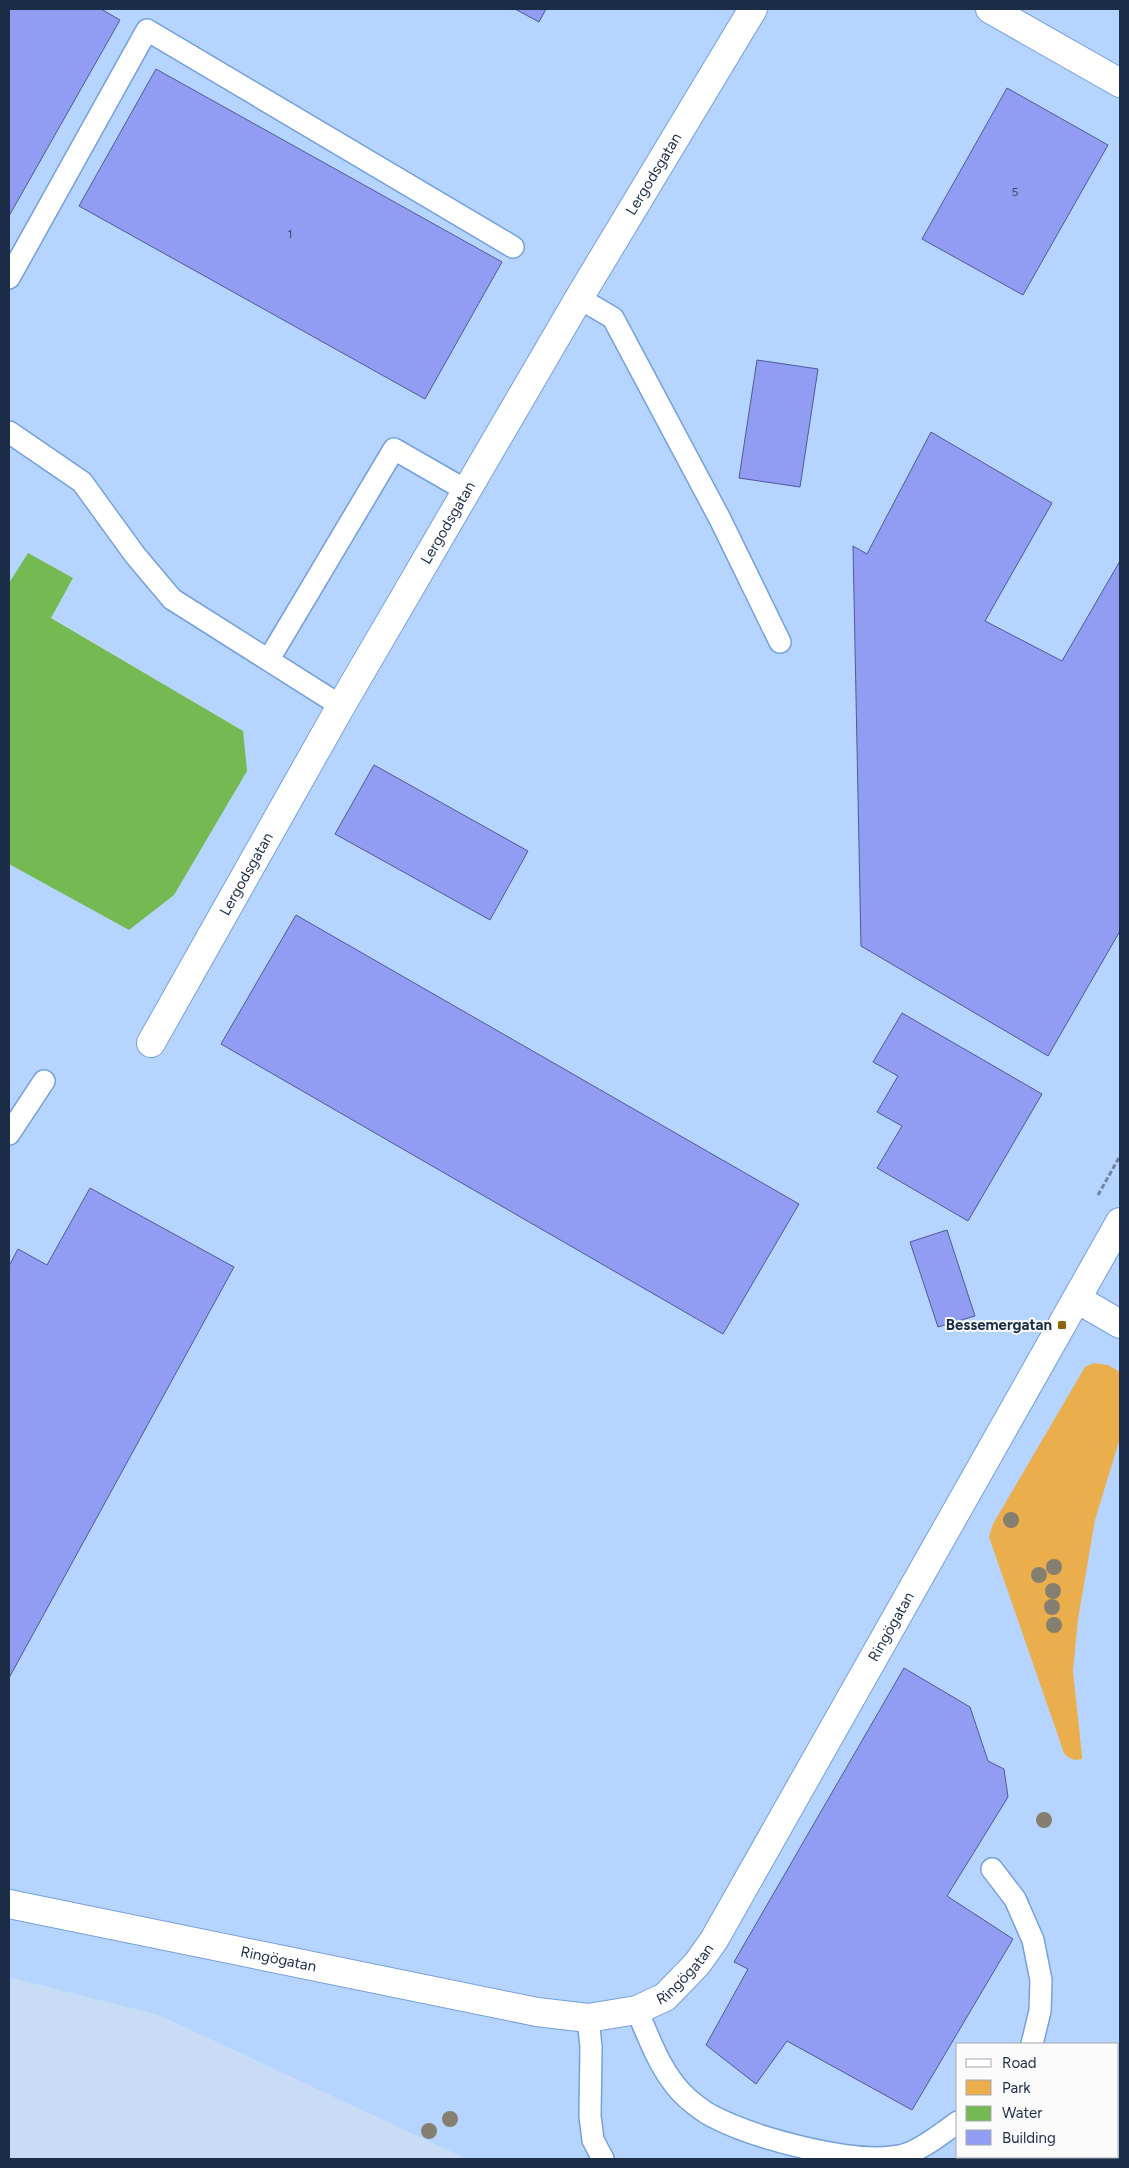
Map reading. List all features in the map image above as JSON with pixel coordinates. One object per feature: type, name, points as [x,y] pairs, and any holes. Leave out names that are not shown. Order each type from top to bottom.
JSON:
[{"type":"street","name":"Lergodsgatan","points":[[151,1043],[341,706],[579,298],[753,9]]},
{"type":"street","points":[[990,9],[1120,84]]},
{"type":"street","name":"Ringögatan","points":[[9,1904],[537,2012],[588,2018],[637,2010],[665,1997],[697,1964],[714,1940],[1120,1222]]},
{"type":"street","points":[[1077,1299],[1120,1324]]},
{"type":"lane","points":[[9,278],[147,30],[513,247]]},
{"type":"lane","points":[[579,298],[613,318],[720,519],[780,642]]},
{"type":"lane","points":[[9,432],[82,482],[135,555],[172,599],[341,706]]},
{"type":"lane","points":[[269,659],[394,449],[467,491]]},
{"type":"lane","points":[[9,1134],[44,1081]]},
{"type":"lane","points":[[992,1869],[1014,1899],[1033,1940],[1041,1980],[1040,2011],[1032,2043]]},
{"type":"lane","name":"Ringögatan","points":[[637,2010],[649,2040],[668,2077],[687,2098],[711,2116],[757,2133],[818,2151],[869,2159],[901,2156],[930,2142],[956,2123]]},
{"type":"lane","points":[[588,2018],[591,2047],[590,2116],[593,2140],[604,2159]]},
{"type":"path","points":[[1096,1199],[1120,1156]]},
{"type":"shaded area","points":[[9,9],[1120,9],[1120,2159],[467,2159],[159,2015],[9,1977],[9,864],[129,930],[243,731],[51,617],[72,578],[9,583]]},
{"type":"green space","points":[[1094,1363],[1108,1365],[1120,1372],[1120,1438],[1095,1520],[1078,1619],[1073,1671],[1082,1759],[1074,1760],[1064,1753],[989,1537],[993,1524],[1085,1367]]},
{"type":"water","points":[[28,553],[73,578],[51,618],[243,731],[247,771],[174,895],[129,930],[9,864],[9,583]]},
{"type":"building","points":[[9,9],[101,9],[120,20],[9,216]]},
{"type":"building","points":[[515,9],[546,9],[539,22]]},
{"type":"building","points":[[156,69],[502,262],[425,399],[79,206]]},
{"type":"building","points":[[1007,88],[1108,145],[1023,295],[922,239]]},
{"type":"building","points":[[757,360],[818,369],[800,487],[739,478]]},
{"type":"building","points":[[931,432],[1052,503],[985,621],[1062,661],[1120,561],[1120,931],[1048,1056],[861,946],[853,546],[867,554]]},
{"type":"building","points":[[374,765],[528,851],[490,920],[335,834]]},
{"type":"building","points":[[296,915],[799,1204],[723,1334],[221,1044]]},
{"type":"building","points":[[902,1013],[1042,1094],[968,1221],[877,1168],[902,1126],[877,1112],[898,1076],[873,1062]]},
{"type":"building","points":[[90,1188],[234,1267],[9,1678],[9,1266],[18,1249],[47,1265]]},
{"type":"building","points":[[947,1230],[975,1316],[938,1327],[910,1242]]},
{"type":"building","points":[[904,1668],[970,1707],[988,1761],[1004,1769],[1008,1797],[947,1896],[1013,1939],[912,2110],[787,2041],[756,2084],[706,2045],[748,1969],[734,1962]]},
{"type":"place","name":"Bessemergatan","points":[[1062,1325]]}]
